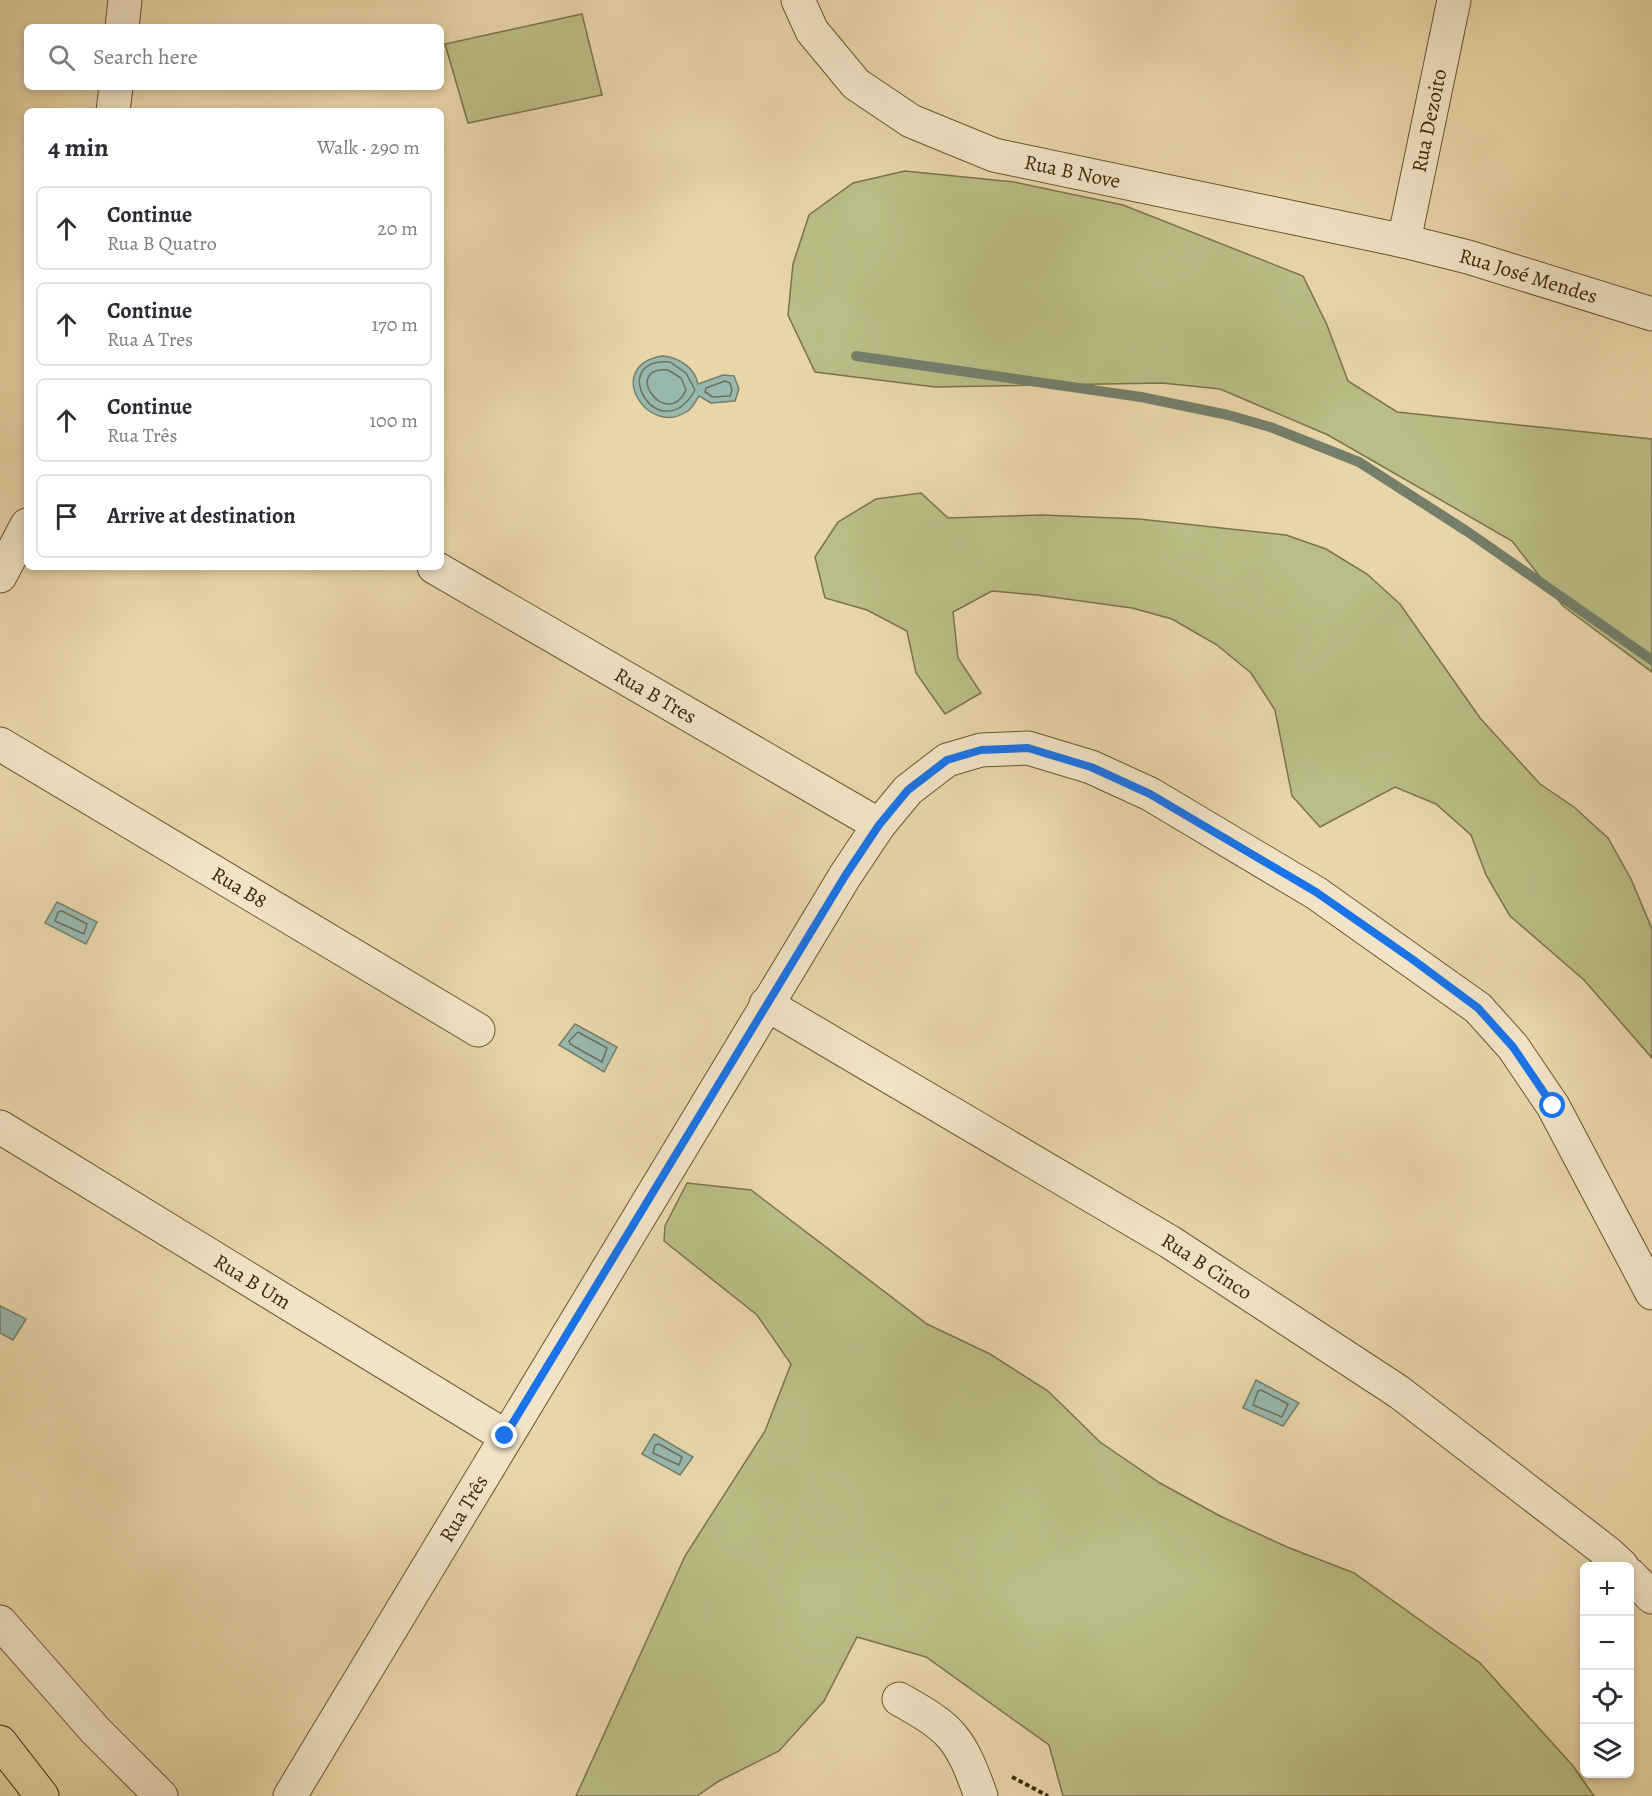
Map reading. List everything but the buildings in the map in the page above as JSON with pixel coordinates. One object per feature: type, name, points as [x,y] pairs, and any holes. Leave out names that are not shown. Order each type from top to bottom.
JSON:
[{"type":"main road","points":[[0,1742],[42,1796]]},
{"type":"street","points":[[122,24],[125,0]]},
{"type":"street","name":"Rua B Nove","points":[[798,0],[812,31],[856,84],[911,121],[994,155],[1404,241]]},
{"type":"street","name":"Rua Dezoito","points":[[1404,241],[1454,0]]},
{"type":"street","points":[[114,108],[116,90]]},
{"type":"street","name":"Rua José Mendes","points":[[1404,241],[1468,257],[1652,314]]},
{"type":"street","points":[[0,576],[16,529]]},
{"type":"street","name":"Rua B Tres","points":[[439,570],[879,825]]},
{"type":"street","name":"Rua B8","points":[[0,744],[478,1030]]},
{"type":"street","name":"Rua Três","points":[[290,1796],[766,1004],[879,825],[908,790],[947,760],[981,750],[1028,748],[1070,761],[1150,794],[1316,892],[1478,1008],[1513,1047],[1553,1106],[1652,1293]]},
{"type":"street","name":"Rua B Cinco","points":[[766,1004],[1170,1242],[1400,1392],[1618,1562]]},
{"type":"street","name":"Rua B Um","points":[[0,1127],[505,1436]]},
{"type":"street","points":[[1634,1580],[1652,1597]]},
{"type":"street","points":[[0,1622],[95,1730],[161,1796]]},
{"type":"street","points":[[899,1699],[939,1721],[965,1752],[981,1796]]},
{"type":"green space","points":[[582,14],[602,95],[468,123],[445,44]]},
{"type":"green space","points":[[905,171],[1014,182],[1123,205],[1303,276],[1327,325],[1348,381],[1397,412],[1652,439],[1652,672],[1563,606],[1512,541],[1328,435],[1220,389],[1162,383],[935,387],[815,372],[788,315],[793,264],[809,215],[853,183]]},
{"type":"green space","points":[[921,493],[948,518],[1042,515],[1139,519],[1286,535],[1326,549],[1367,574],[1400,604],[1480,718],[1540,784],[1574,807],[1608,838],[1631,879],[1652,929],[1652,1058],[1584,980],[1510,916],[1486,875],[1471,835],[1436,804],[1395,787],[1320,827],[1292,796],[1275,710],[1251,673],[1217,645],[1172,619],[1132,608],[992,591],[953,612],[958,658],[981,693],[945,714],[916,673],[907,631],[867,610],[825,598],[815,557],[838,522],[876,499]]},
{"type":"green space","points":[[687,1183],[751,1190],[927,1324],[990,1354],[1048,1391],[1100,1442],[1160,1483],[1220,1516],[1287,1547],[1354,1573],[1480,1663],[1573,1766],[1594,1796],[1063,1796],[1049,1745],[926,1657],[857,1637],[824,1701],[779,1751],[719,1781],[697,1796],[576,1796],[685,1556],[765,1431],[791,1364],[757,1315],[664,1241],[665,1226]]},
{"type":"water","points":[[662,356],[685,364],[694,373],[698,384],[723,375],[734,376],[739,389],[735,401],[711,403],[699,396],[688,411],[673,417],[658,416],[646,409],[633,385],[635,373],[644,362]]},
{"type":"water","points":[[57,902],[97,922],[86,944],[45,923]]},
{"type":"water","points":[[575,1024],[617,1047],[604,1072],[559,1045]]},
{"type":"water","points":[[0,1306],[26,1319],[13,1340],[0,1333]]},
{"type":"water","points":[[1256,1380],[1299,1403],[1283,1426],[1243,1408]]},
{"type":"water","points":[[654,1434],[693,1457],[680,1475],[642,1454]]},
{"type":"waterway","points":[[856,356],[1141,397],[1228,415],[1270,427],[1359,462],[1468,532],[1652,660]]},
{"type":"route","points":[[505,1436],[845,876],[879,825],[908,790],[947,760],[981,750],[1028,748],[1091,767],[1150,794],[1316,892],[1478,1008],[1513,1047],[1553,1106]]}]
